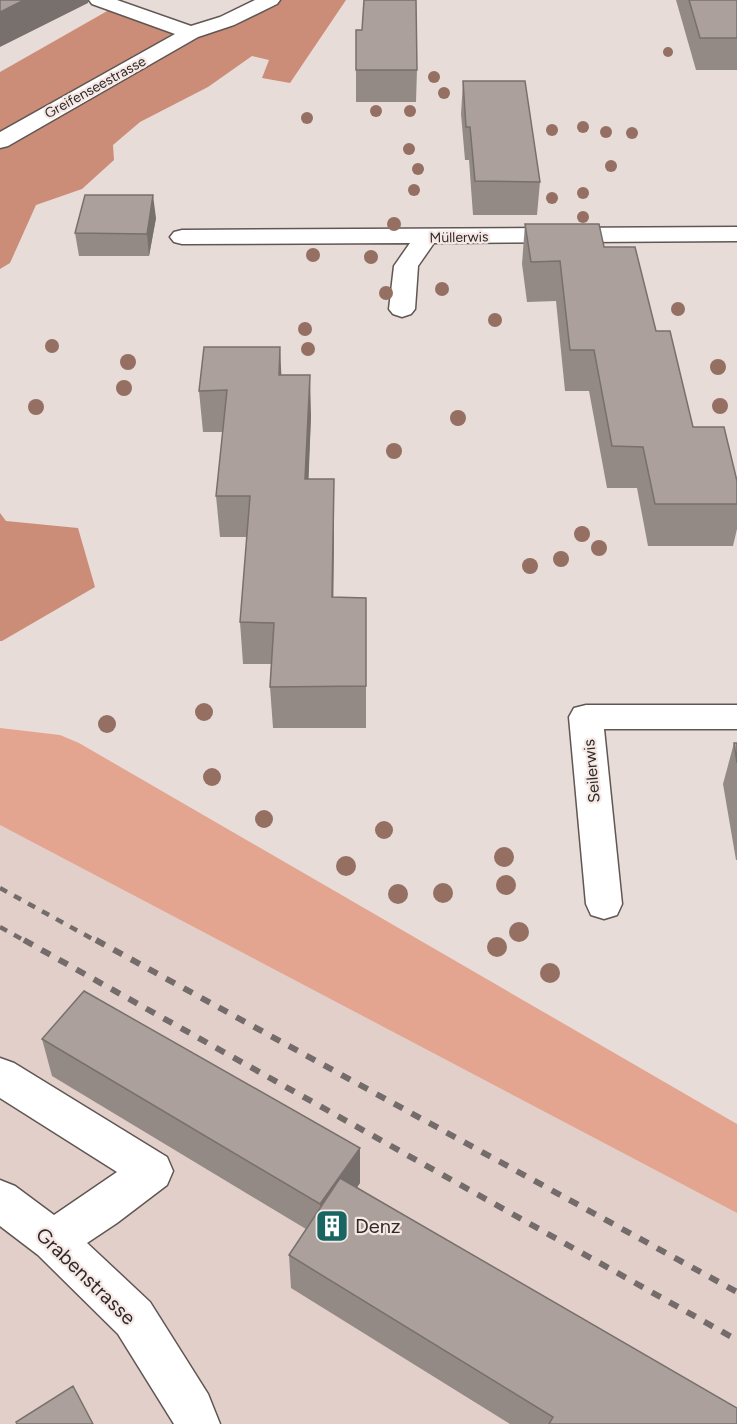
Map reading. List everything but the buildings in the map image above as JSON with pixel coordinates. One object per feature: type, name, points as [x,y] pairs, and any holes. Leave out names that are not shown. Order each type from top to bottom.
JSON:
[{"type":"street","points":[[99,0],[191,33]]},
{"type":"street","name":"Greifenseestrasse","points":[[191,33],[207,14],[231,0]]},
{"type":"street","name":"Greifenseestrasse","points":[[0,141],[191,33],[227,21],[270,0]]},
{"type":"street","name":"Müllerwis","points":[[182,237],[737,234]]},
{"type":"street","points":[[402,309],[406,266],[426,237]]},
{"type":"street","name":"Seilerwis","points":[[604,904],[586,717],[737,717]]},
{"type":"street","points":[[0,1076],[152,1171],[102,1209],[53,1240]]},
{"type":"street","name":"Grabenstrasse","points":[[0,1200],[53,1240],[134,1318],[192,1410],[197,1424]]},
{"type":"shaded area","points":[[270,0],[346,0],[290,83],[262,78],[269,60],[252,56],[208,87],[140,122],[113,145],[114,160],[82,189],[36,205],[10,263],[0,269],[0,72],[116,6],[191,33]]},
{"type":"shaded area","points":[[0,513],[6,521],[78,528],[95,587],[2,641],[0,641]]},
{"type":"shaded area","points":[[0,728],[60,735],[79,743],[737,1124],[737,1213],[0,825]]},
{"type":"shaded area","points":[[0,825],[737,1213],[737,1424],[0,1424]]},
{"type":"railway","points":[[0,888],[98,942]]},
{"type":"railway","points":[[0,927],[27,942]]},
{"type":"railway","points":[[24,940],[737,1340]]},
{"type":"railway","points":[[96,940],[737,1292]]},
{"type":"place","name":"Denz","points":[[332,1226]]}]
